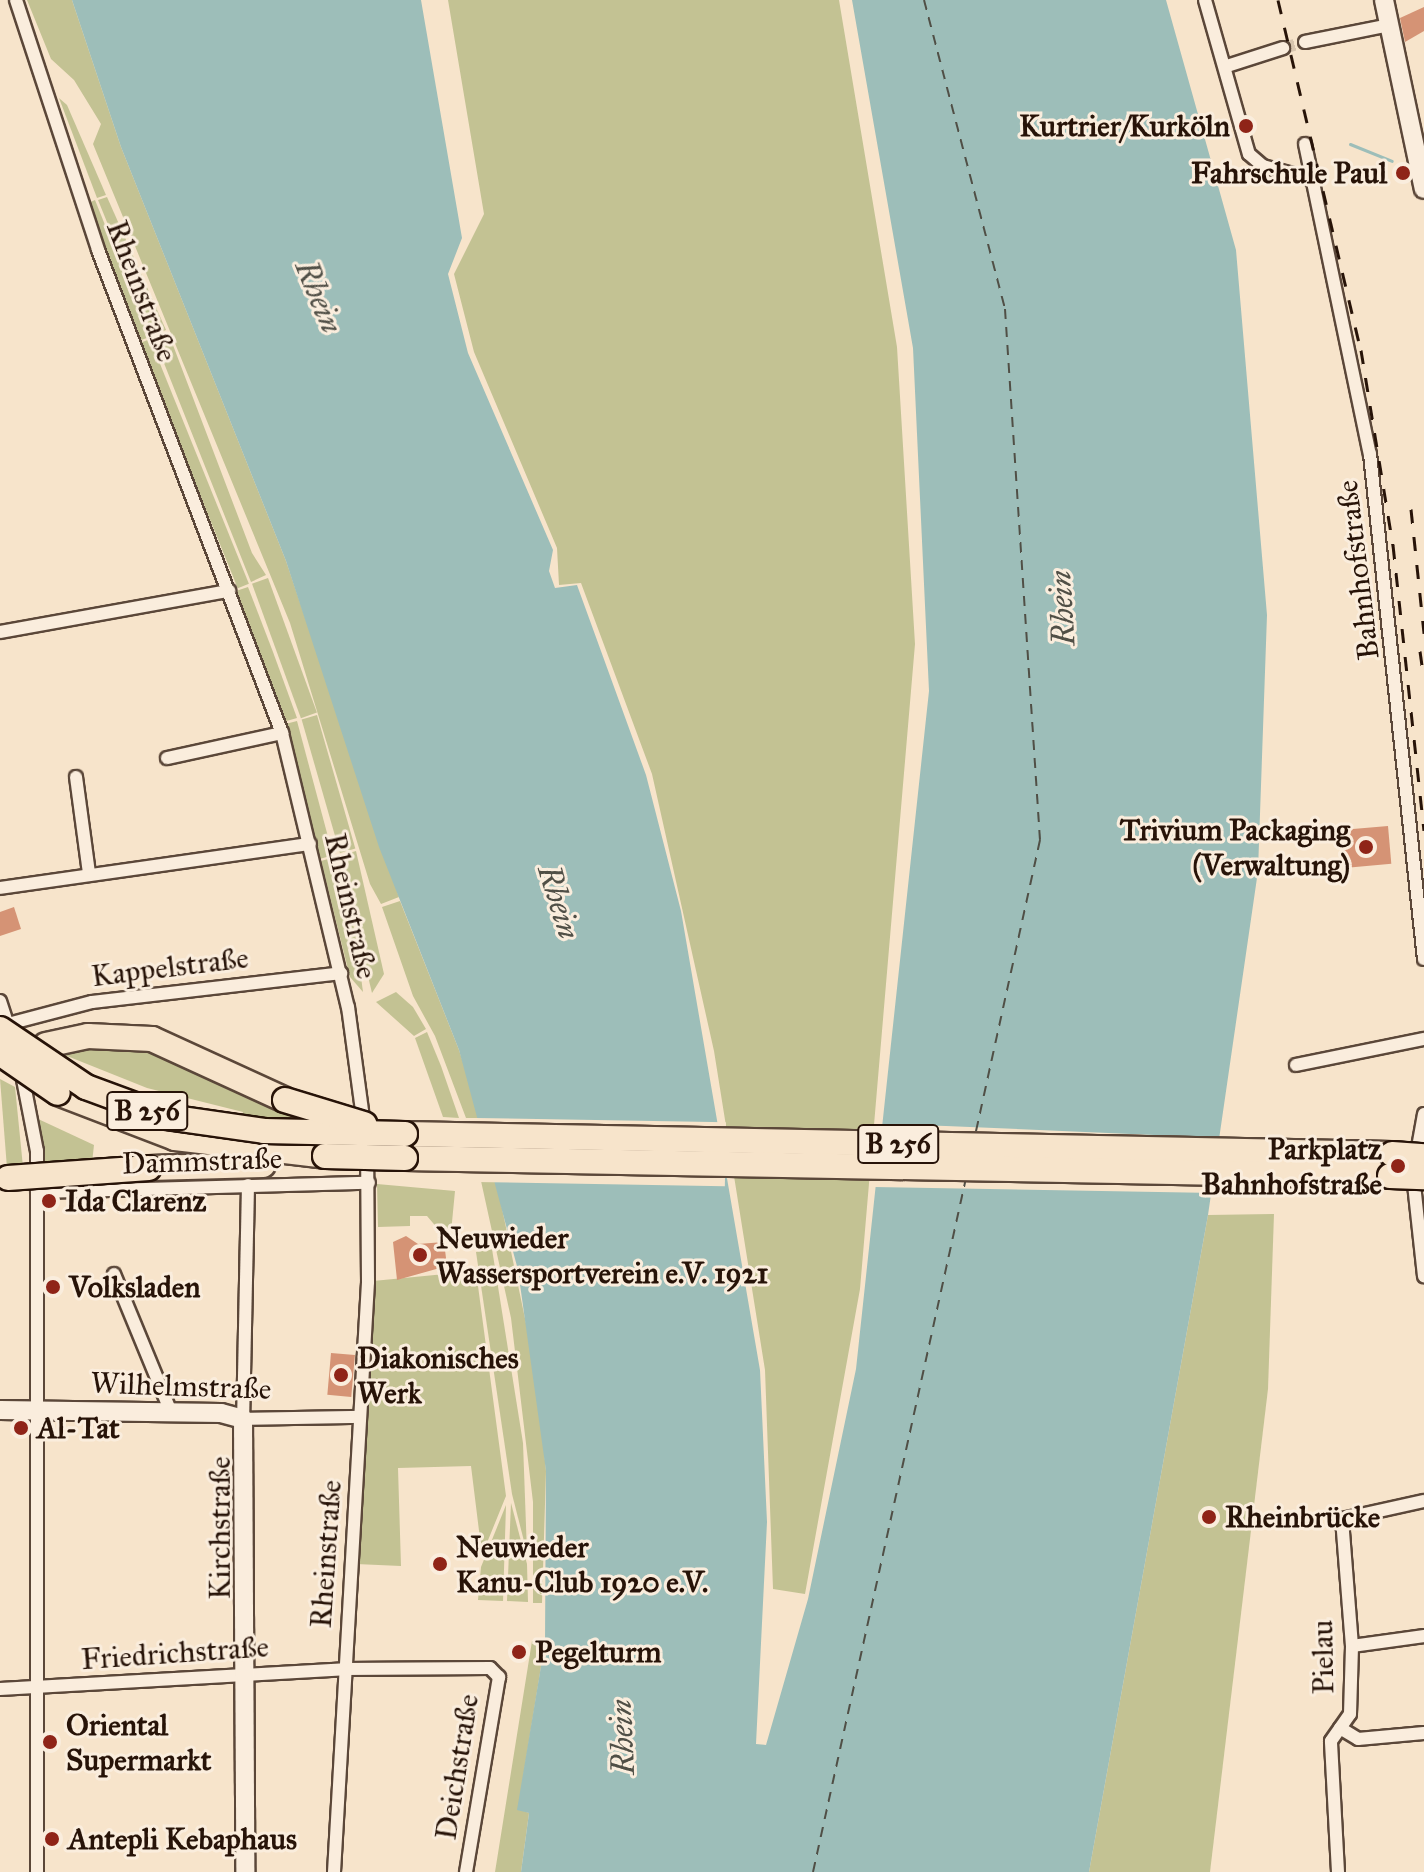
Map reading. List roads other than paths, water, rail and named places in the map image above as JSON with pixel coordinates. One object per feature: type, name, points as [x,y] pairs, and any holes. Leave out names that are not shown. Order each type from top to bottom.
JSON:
[{"type":"highway","name":"B 256","points":[[4,1026],[86,1087],[167,1117],[264,1131],[1424,1156]]},
{"type":"highway","points":[[0,1068],[72,1038],[152,1039],[285,1100],[405,1134]]},
{"type":"highway","name":"B 256","points":[[0,1053],[58,1093],[175,1138],[325,1156],[1424,1177]]},
{"type":"highway","points":[[0,1068],[58,1093]]},
{"type":"highway","points":[[0,1178],[283,1164],[325,1156]]},
{"type":"street","name":"Rheinstraße","points":[[16,0],[98,250],[282,733],[341,973],[369,1183],[334,1872]]},
{"type":"street","points":[[1205,0],[1227,66],[1249,154],[1263,166],[1311,179]]},
{"type":"street","points":[[1384,0],[1424,189]]},
{"type":"street","points":[[1305,42],[1390,25]]},
{"type":"street","points":[[1227,66],[1283,48]]},
{"type":"street","name":"Bahnhofstraße","points":[[1305,144],[1370,454],[1424,959]]},
{"type":"street","points":[[0,632],[229,591]]},
{"type":"street","points":[[167,758],[282,733]]},
{"type":"street","points":[[76,777],[89,873]]},
{"type":"street","points":[[0,888],[310,844]]},
{"type":"street","name":"Kappelstraße","points":[[4,1026],[92,1002],[341,973]]},
{"type":"street","points":[[0,1001],[4,1026],[28,1095],[37,1192],[37,1872]]},
{"type":"street","points":[[1296,1065],[1424,1039]]},
{"type":"street","points":[[1424,1114],[1413,1175],[1424,1276]]},
{"type":"street","name":"Dammstraße","points":[[37,1192],[369,1183]]},
{"type":"street","name":"Kirchstraße","points":[[245,1872],[249,1674],[243,1419],[248,1185]]},
{"type":"street","points":[[114,1274],[171,1412]]},
{"type":"street","name":"Wilhelmstraße","points":[[0,1410],[171,1412],[243,1419],[359,1417]]},
{"type":"street","name":"Pielau","points":[[1338,1872],[1331,1741],[1350,1714],[1352,1646],[1342,1519],[1424,1501]]},
{"type":"street","points":[[1352,1646],[1424,1636]]},
{"type":"street","name":"Friedrichstraße","points":[[0,1689],[344,1669],[496,1671]]},
{"type":"street","name":"Deichstraße","points":[[466,1872],[496,1671]]},
{"type":"street","points":[[1340,1728],[1358,1739],[1424,1733]]},
{"type":"water","name":"Rhein","points":[[72,0],[421,0],[462,238],[448,274],[468,353],[553,550],[549,571],[555,588],[577,585],[646,775],[681,911],[760,1370],[767,1522],[756,1744],[766,1745],[808,1599],[856,1369],[929,691],[913,348],[852,0],[1166,0],[1236,250],[1267,615],[1258,871],[1208,1215],[1089,1872],[521,1872],[529,1813],[517,1810],[545,1642],[546,1471],[518,1270],[459,1050],[379,847],[286,561],[121,147]]},
{"type":"waterway","points":[[1350,144],[1392,161]]},
{"type":"tunnel","points":[[1283,48],[1305,42]]},
{"type":"railway","points":[[1278,0],[1361,350],[1393,545],[1424,830]]},
{"type":"railway","points":[[1411,509],[1424,633]]},
{"type":"railway","points":[[1420,651],[1424,678]]},
{"type":"place","name":"Kurtrier/Kurköln","points":[[1246,126]]},
{"type":"place","name":"Fahrschule Paul","points":[[1403,173]]},
{"type":"place","name":"Trivium Packaging (Verwaltung)","points":[[1366,847]]},
{"type":"place","name":"Parkplatz Bahnhofstraße","points":[[1398,1166]]},
{"type":"place","name":"Ida Clarenz","points":[[49,1201]]},
{"type":"place","name":"Neuwieder Wassersportverein e.V. 1921","points":[[420,1255]]},
{"type":"place","name":"Volksladen","points":[[53,1287]]},
{"type":"place","name":"Diakonisches Werk","points":[[341,1375]]},
{"type":"place","name":"Al-Tat","points":[[21,1428]]},
{"type":"place","name":"Rheinbrücke","points":[[1209,1517]]},
{"type":"place","name":"Neuwieder Kanu-Club 1920 e.V.","points":[[440,1564]]},
{"type":"place","name":"Pegelturm","points":[[519,1652]]},
{"type":"place","name":"Oriental Supermarkt","points":[[50,1742]]},
{"type":"place","name":"Antepli Kebaphaus","points":[[52,1839]]}]
